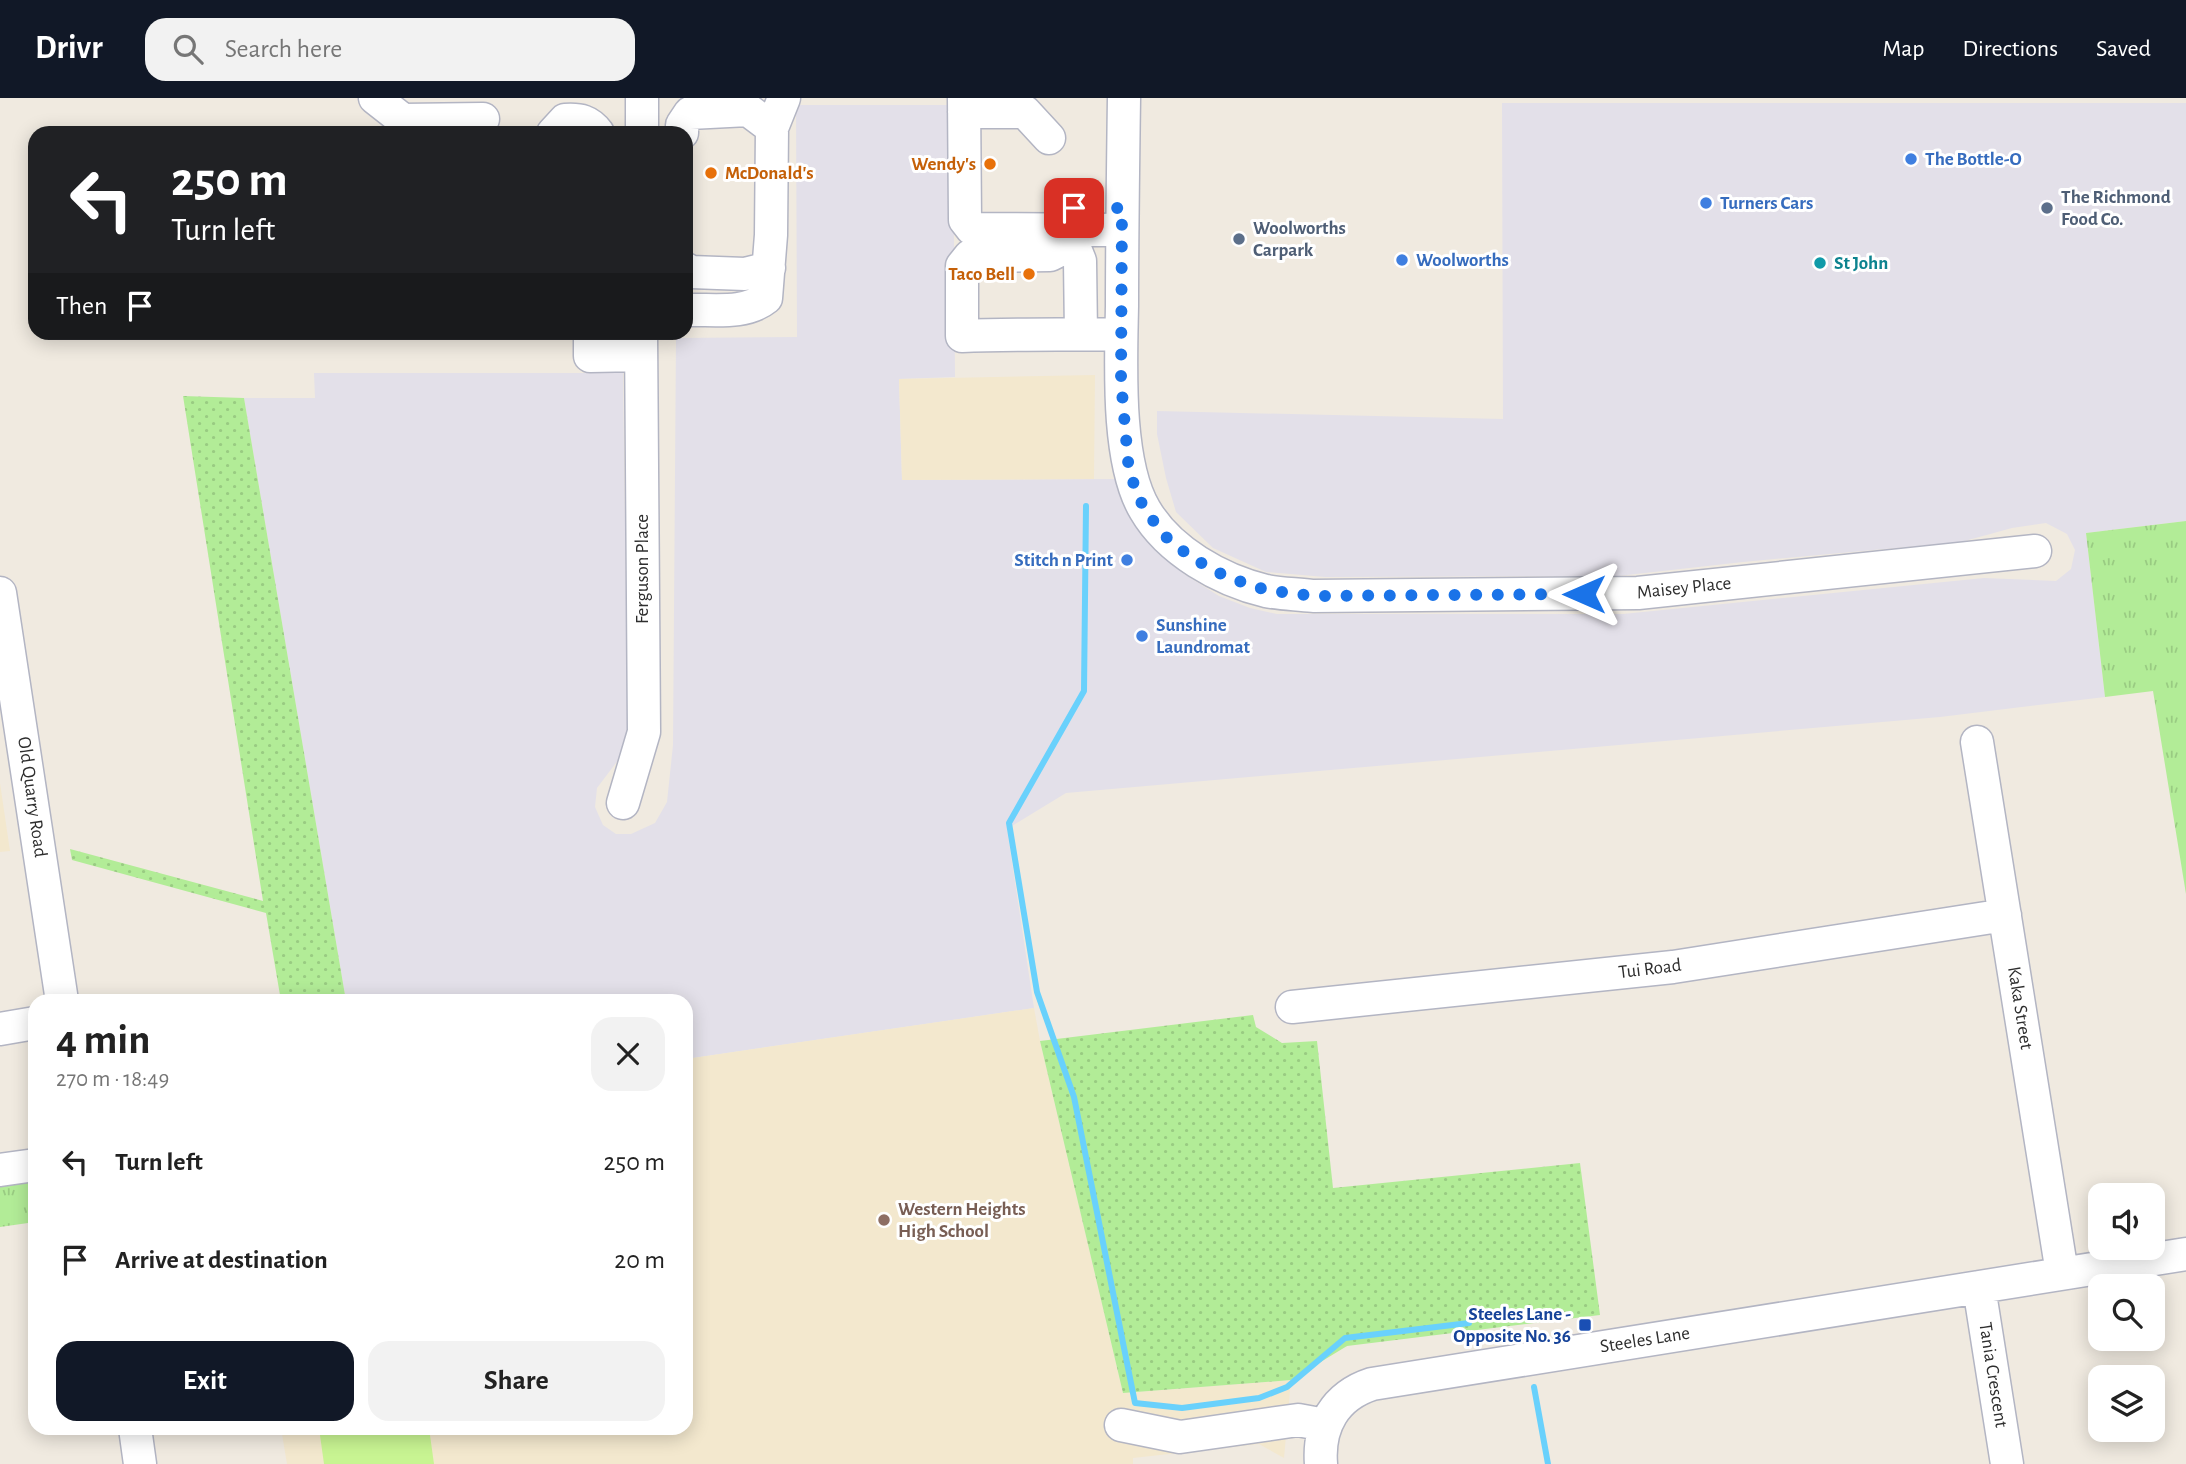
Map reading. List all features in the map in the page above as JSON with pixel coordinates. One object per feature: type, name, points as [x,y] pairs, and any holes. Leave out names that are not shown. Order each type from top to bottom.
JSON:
[{"type":"street","points":[[375,98],[403,126],[486,117]]},
{"type":"street","points":[[642,98],[642,126]]},
{"type":"street","points":[[693,310],[740,309],[757,306],[766,298],[771,236],[772,128],[784,98]]},
{"type":"street","name":"Maisey Place","points":[[1124,98],[1121,381],[1129,472],[1144,509],[1167,538],[1192,558],[1227,577],[1266,590],[1313,596],[1638,593],[2035,551]]},
{"type":"street","points":[[1049,138],[1025,112],[964,105],[965,220],[972,229],[1041,216],[1122,219]]},
{"type":"street","points":[[682,126],[690,113],[748,110],[772,128]]},
{"type":"street","points":[[558,126],[565,120],[579,119],[593,126]]},
{"type":"street","points":[[1081,334],[1080,261],[1076,251],[1070,248],[1050,255],[970,256],[962,266],[962,336],[1121,334]]},
{"type":"street","points":[[693,261],[749,263],[769,268]]},
{"type":"street","points":[[693,272],[745,274],[769,268]]},
{"type":"street","points":[[979,300],[979,335]]},
{"type":"street","points":[[590,340],[590,356],[641,344]]},
{"type":"street","name":"Ferguson Place","points":[[624,803],[644,732],[641,344]]},
{"type":"street","name":"Old Quarry Road","points":[[0,593],[61,994]]},
{"type":"street","name":"Kaka Street","points":[[1977,742],[2062,1273]]},
{"type":"street","name":"Tui Road","points":[[1292,1007],[1672,967],[2005,915]]},
{"type":"street","points":[[0,1029],[28,1024]]},
{"type":"street","points":[[0,1170],[28,1166]]},
{"type":"street","name":"Steeles Lane","points":[[1325,1424],[1338,1403],[1360,1387],[1372,1384],[2186,1254]]},
{"type":"street","name":"Tania Crescent","points":[[1979,1287],[2007,1464]]},
{"type":"street","points":[[1121,1425],[1180,1437],[1298,1420],[1325,1424],[1321,1439],[1321,1464]]},
{"type":"street","points":[[136,1435],[141,1464]]},
{"type":"shaded area","points":[[1502,103],[2186,103],[2186,521],[2086,533],[2105,697],[1940,717],[1066,793],[1007,829],[1034,1008],[693,1058],[693,994],[345,994],[244,398],[315,398],[314,373],[623,373],[628,747],[597,788],[595,807],[603,825],[616,834],[631,834],[655,823],[667,802],[673,745],[676,340],[797,337],[796,105],[953,105],[955,377],[899,379],[902,480],[1115,479],[1143,531],[1184,574],[1219,596],[1250,608],[1277,614],[1623,614],[1984,578],[2056,581],[2071,569],[2075,550],[2067,534],[2046,523],[2012,528],[1961,542],[1618,576],[1325,577],[1266,572],[1213,548],[1176,512],[1157,434],[1157,411],[1503,419]]},
{"type":"shaded area","points":[[1095,375],[1094,479],[902,480],[899,379]]},
{"type":"shaded area","points":[[0,783],[10,851],[0,852]]},
{"type":"shaded area","name":"Western Heights High School","points":[[1034,1008],[1123,1393],[1291,1380],[1284,1458],[1259,1444],[1133,1458],[1133,1464],[287,1464],[282,1435],[693,1435],[693,1058]]},
{"type":"green space","points":[[183,396],[244,398],[345,994],[280,994],[266,913],[72,860],[70,849],[263,901]]},
{"type":"green space","points":[[2186,521],[2186,894],[2153,691],[2105,697],[2086,533]]},
{"type":"green space","points":[[1253,1015],[1256,1027],[1282,1043],[1317,1041],[1333,1188],[1580,1163],[1600,1315],[1347,1346],[1291,1380],[1123,1393],[1040,1041]]},
{"type":"green space","points":[[28,1171],[28,1223],[0,1227],[0,1175]]},
{"type":"green space","points":[[320,1435],[430,1435],[434,1464],[324,1464]]},
{"type":"waterway","points":[[1086,506],[1084,691],[1009,823],[1037,992],[1074,1097],[1135,1403],[1182,1408],[1259,1398],[1287,1387],[1345,1338],[1469,1323]]},
{"type":"waterway","points":[[1534,1387],[1548,1464]]},
{"type":"place","name":"The Bottle-O","points":[[1911,159]]},
{"type":"place","name":"Wendy's","points":[[990,164]]},
{"type":"place","name":"McDonald's","points":[[711,173]]},
{"type":"place","name":"Turners Cars","points":[[1706,203]]},
{"type":"place","name":"The Richmond Food Co.","points":[[2047,208]]},
{"type":"place","name":"Woolworths Carpark","points":[[1239,239]]},
{"type":"place","name":"Woolworths","points":[[1402,260]]},
{"type":"place","name":"St John","points":[[1820,263]]},
{"type":"place","name":"Taco Bell","points":[[1029,274]]},
{"type":"place","name":"Stitch n Print","points":[[1127,560]]},
{"type":"place","name":"Sunshine Laundromat","points":[[1142,636]]},
{"type":"place","name":"Western Heights High School","points":[[884,1220]]},
{"type":"place","name":"Steeles Lane - Opposite No. 36","points":[[1585,1325]]},
{"type":"route","points":[[1074,208],[1122,208],[1121,381],[1129,472],[1144,509],[1167,538],[1192,558],[1227,577],[1266,590],[1313,596],[1584,594]]}]
